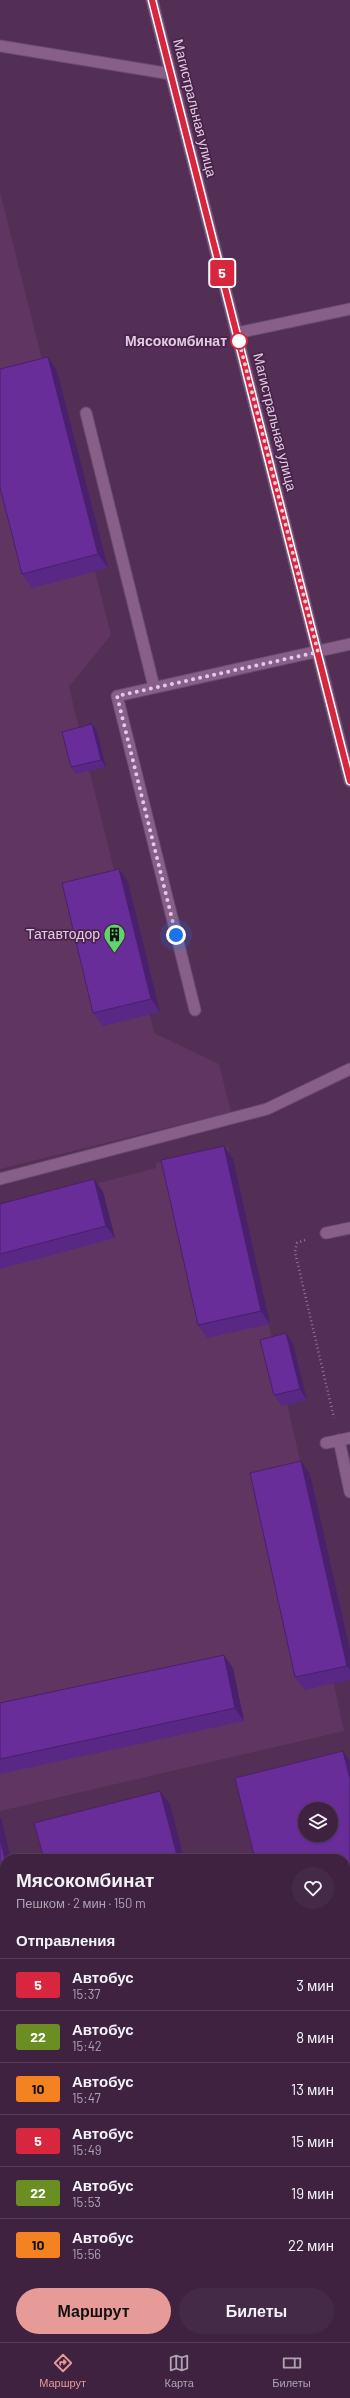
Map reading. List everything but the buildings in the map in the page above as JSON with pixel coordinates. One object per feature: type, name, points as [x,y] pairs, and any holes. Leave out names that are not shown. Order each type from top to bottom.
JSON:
[{"type":"main road","name":"Магистральная улица","points":[[152,0],[350,781]]},
{"type":"main road","points":[[0,46],[171,74]]},
{"type":"main road","points":[[237,333],[350,309]]},
{"type":"main road","points":[[86,412],[154,688]]},
{"type":"main road","points":[[195,1010],[117,696],[350,644]]},
{"type":"main road","points":[[0,1179],[267,1109],[350,1069]]},
{"type":"main road","points":[[326,1233],[350,1228]]},
{"type":"main road","points":[[326,1443],[345,1439],[350,1492]]},
{"type":"path","points":[[326,1233],[297,1243],[295,1252],[345,1439]]},
{"type":"shaded area","points":[[0,192],[111,635],[69,687],[154,1033],[219,1064],[231,1112],[0,1169]]},
{"type":"shaded area","points":[[228,1147],[309,1499],[295,1505],[344,1731],[0,1811],[0,1209],[156,1168],[155,1163]]},
{"type":"bus line","name":"5","points":[[152,0],[350,781]]},
{"type":"place","name":"Мясокомбинат","points":[[239,341]]},
{"type":"place","name":"Татавтодор","points":[[115,954]]},
{"type":"route","points":[[176,935],[117,696],[318,652],[239,341]]}]
